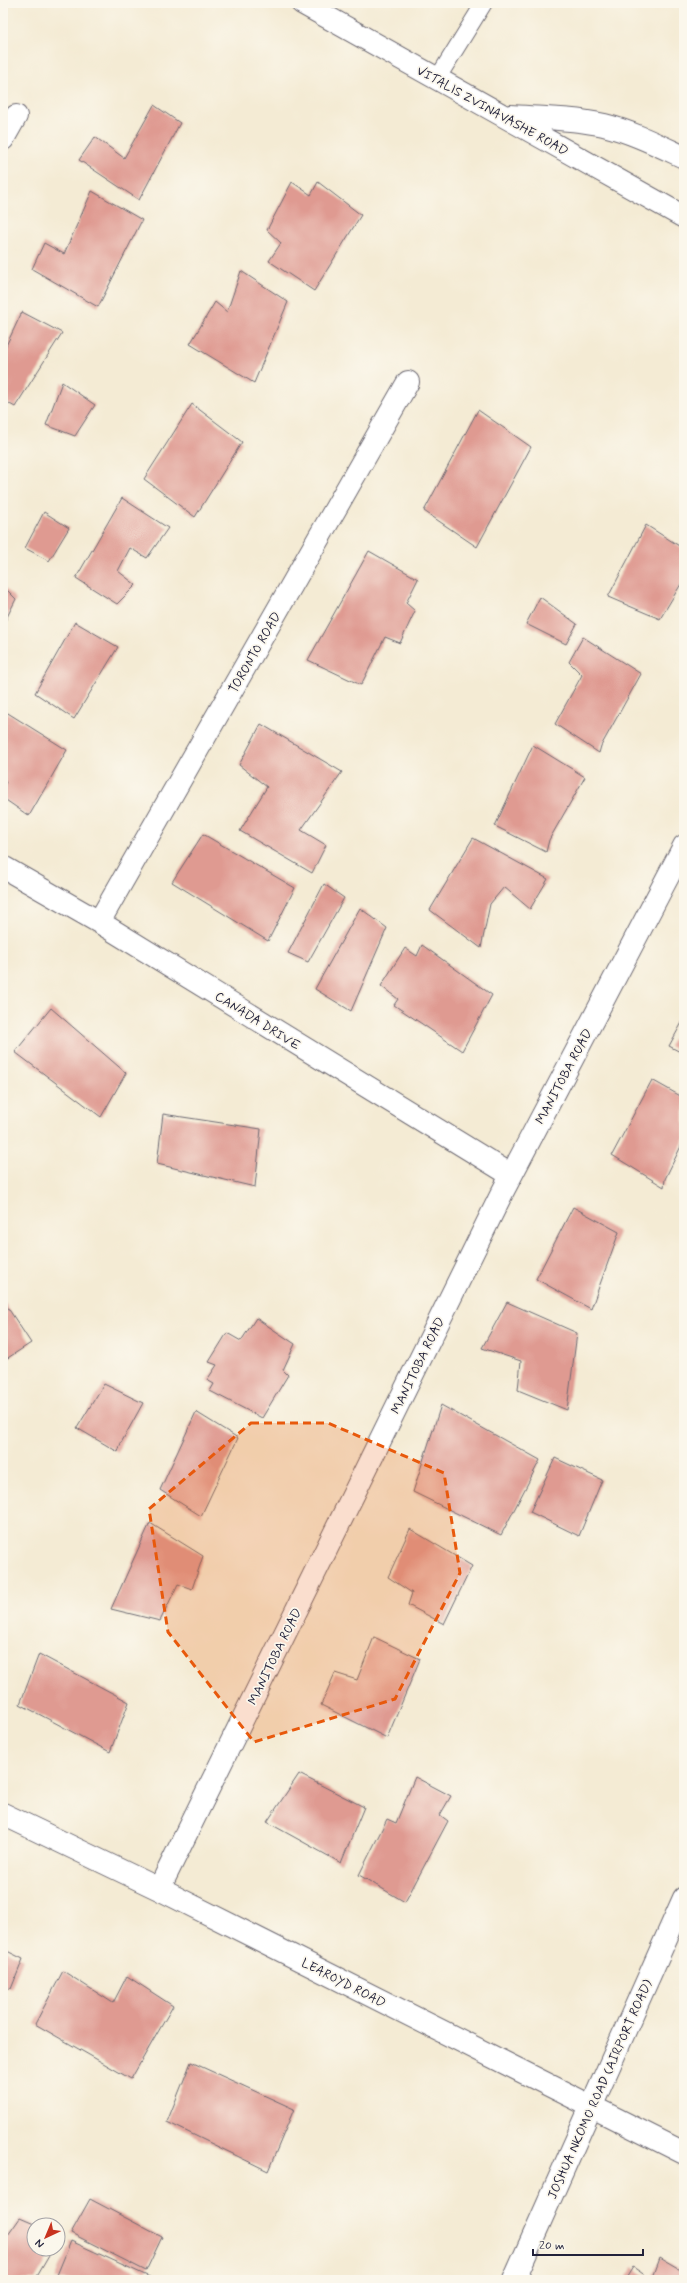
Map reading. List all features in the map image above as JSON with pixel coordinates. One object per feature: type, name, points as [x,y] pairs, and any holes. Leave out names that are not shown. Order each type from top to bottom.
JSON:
[{"type":"street","name":"VITALIS ZVINAVASHE ROAD","points":[[302,3],[684,217]]},
{"type":"street","points":[[3,139],[16,116]]},
{"type":"street","points":[[504,116],[569,119],[604,125],[637,135],[684,157]]},
{"type":"street","name":"TORONTO ROAD","points":[[99,922],[408,382]]},
{"type":"street","name":"MANITOBA ROAD","points":[[159,1889],[511,1175],[684,846]]},
{"type":"street","name":"CANADA DRIVE","points":[[3,867],[99,922],[511,1175]]},
{"type":"street","name":"LEAROYD ROAD","points":[[3,1814],[159,1889],[684,2153]]},
{"type":"street","name":"JOSHUA NKOMO ROAD (AIRPORT ROAD)","points":[[514,2280],[593,2106],[684,1898]]},
{"type":"lane","points":[[437,79],[484,3]]},
{"type":"highlighted area","points":[[251,1423],[328,1423],[444,1473],[460,1573],[395,1699],[254,1742],[168,1632],[149,1509]]},
{"type":"building","points":[[154,105],[180,123],[139,200],[79,160],[95,137],[124,158]]},
{"type":"building","points":[[292,182],[311,195],[318,182],[361,215],[314,291],[269,261],[281,243],[267,230]]},
{"type":"building","points":[[92,191],[142,220],[98,307],[32,269],[44,243],[64,254]]},
{"type":"building","points":[[241,271],[288,302],[254,383],[190,344],[215,302],[227,312]]},
{"type":"building","points":[[22,312],[62,333],[15,407],[3,400],[3,352]]},
{"type":"building","points":[[62,382],[95,405],[75,436],[46,425]]},
{"type":"building","points":[[192,404],[242,442],[195,517],[144,479]]},
{"type":"building","points":[[478,410],[531,447],[477,547],[424,511]]},
{"type":"building","points":[[122,498],[168,528],[147,558],[130,548],[118,571],[136,585],[117,604],[76,578]]},
{"type":"building","points":[[44,512],[69,528],[49,561],[25,548]]},
{"type":"building","points":[[646,525],[684,549],[684,579],[660,619],[608,597]]},
{"type":"building","points":[[369,551],[418,579],[406,603],[415,611],[400,643],[385,637],[361,685],[308,660]]},
{"type":"building","points":[[3,586],[16,599],[3,625]]},
{"type":"building","points":[[540,597],[577,624],[566,644],[526,624]]},
{"type":"building","points":[[75,622],[118,647],[74,719],[35,693]]},
{"type":"building","points":[[583,637],[641,674],[601,746],[599,753],[555,724],[582,675],[569,662]]},
{"type":"building","points":[[3,710],[67,750],[29,816],[3,798],[3,788],[6,782],[3,780]]},
{"type":"building","points":[[261,724],[342,772],[301,830],[326,845],[312,873],[240,831],[267,787],[239,765]]},
{"type":"building","points":[[533,745],[585,777],[549,840],[546,852],[495,826]]},
{"type":"building","points":[[203,834],[295,888],[268,941],[172,882]]},
{"type":"building","points":[[473,838],[548,879],[530,909],[504,887],[490,904],[481,948],[430,910]]},
{"type":"building","points":[[324,884],[344,898],[308,962],[288,953]]},
{"type":"building","points":[[360,908],[387,928],[351,1011],[315,989]]},
{"type":"building","points":[[422,945],[492,995],[462,1051],[394,1005],[398,999],[381,986],[405,948],[417,956]]},
{"type":"building","points":[[51,1008],[126,1073],[101,1117],[15,1052]]},
{"type":"building","points":[[684,1019],[684,1054],[669,1046]]},
{"type":"building","points":[[652,1080],[684,1098],[684,1140],[665,1179],[664,1187],[612,1155]]},
{"type":"building","points":[[163,1114],[261,1129],[255,1187],[157,1164]]},
{"type":"building","points":[[573,1207],[619,1232],[591,1309],[536,1279]]},
{"type":"building","points":[[4,1302],[31,1343],[3,1361],[3,1303]]},
{"type":"building","points":[[507,1302],[577,1333],[567,1410],[518,1390],[521,1361],[482,1348]]},
{"type":"building","points":[[256,1318],[295,1344],[283,1370],[288,1375],[262,1418],[210,1391],[214,1384],[207,1380],[217,1365],[209,1362],[227,1333],[241,1341]]},
{"type":"building","points":[[104,1384],[143,1403],[121,1443],[118,1452],[77,1428]]},
{"type":"building","points":[[441,1405],[540,1460],[501,1535],[413,1492]]},
{"type":"building","points":[[196,1412],[238,1438],[201,1516],[160,1490]]},
{"type":"building","points":[[555,1458],[602,1480],[579,1536],[530,1512]]},
{"type":"building","points":[[150,1523],[203,1556],[192,1589],[178,1584],[160,1621],[111,1609]]},
{"type":"building","points":[[410,1529],[472,1566],[444,1624],[408,1605],[412,1593],[388,1577]]},
{"type":"building","points":[[374,1637],[420,1659],[387,1738],[321,1705],[335,1673],[357,1680]]},
{"type":"building","points":[[39,1654],[129,1702],[110,1752],[20,1704]]},
{"type":"building","points":[[299,1774],[364,1807],[341,1863],[267,1822]]},
{"type":"building","points":[[415,1777],[451,1796],[440,1815],[448,1821],[405,1902],[359,1875],[387,1819],[396,1823]]},
{"type":"building","points":[[3,1949],[23,1959],[11,1989],[3,1986]]},
{"type":"building","points":[[63,1971],[113,2003],[127,1976],[173,2006],[131,2079],[35,2024]]},
{"type":"building","points":[[191,2062],[294,2109],[268,2171],[167,2122]]},
{"type":"building","points":[[90,2199],[162,2237],[146,2271],[71,2233]]},
{"type":"building","points":[[20,2218],[26,2221],[26,2257],[48,2257],[35,2280],[3,2280],[3,2232],[8,2235]]},
{"type":"building","points":[[71,2241],[156,2280],[55,2280],[64,2257],[66,2257]]},
{"type":"building","points":[[660,2258],[684,2272],[684,2280],[652,2280]]},
{"type":"building","points":[[633,2267],[652,2280],[625,2280]]}]
